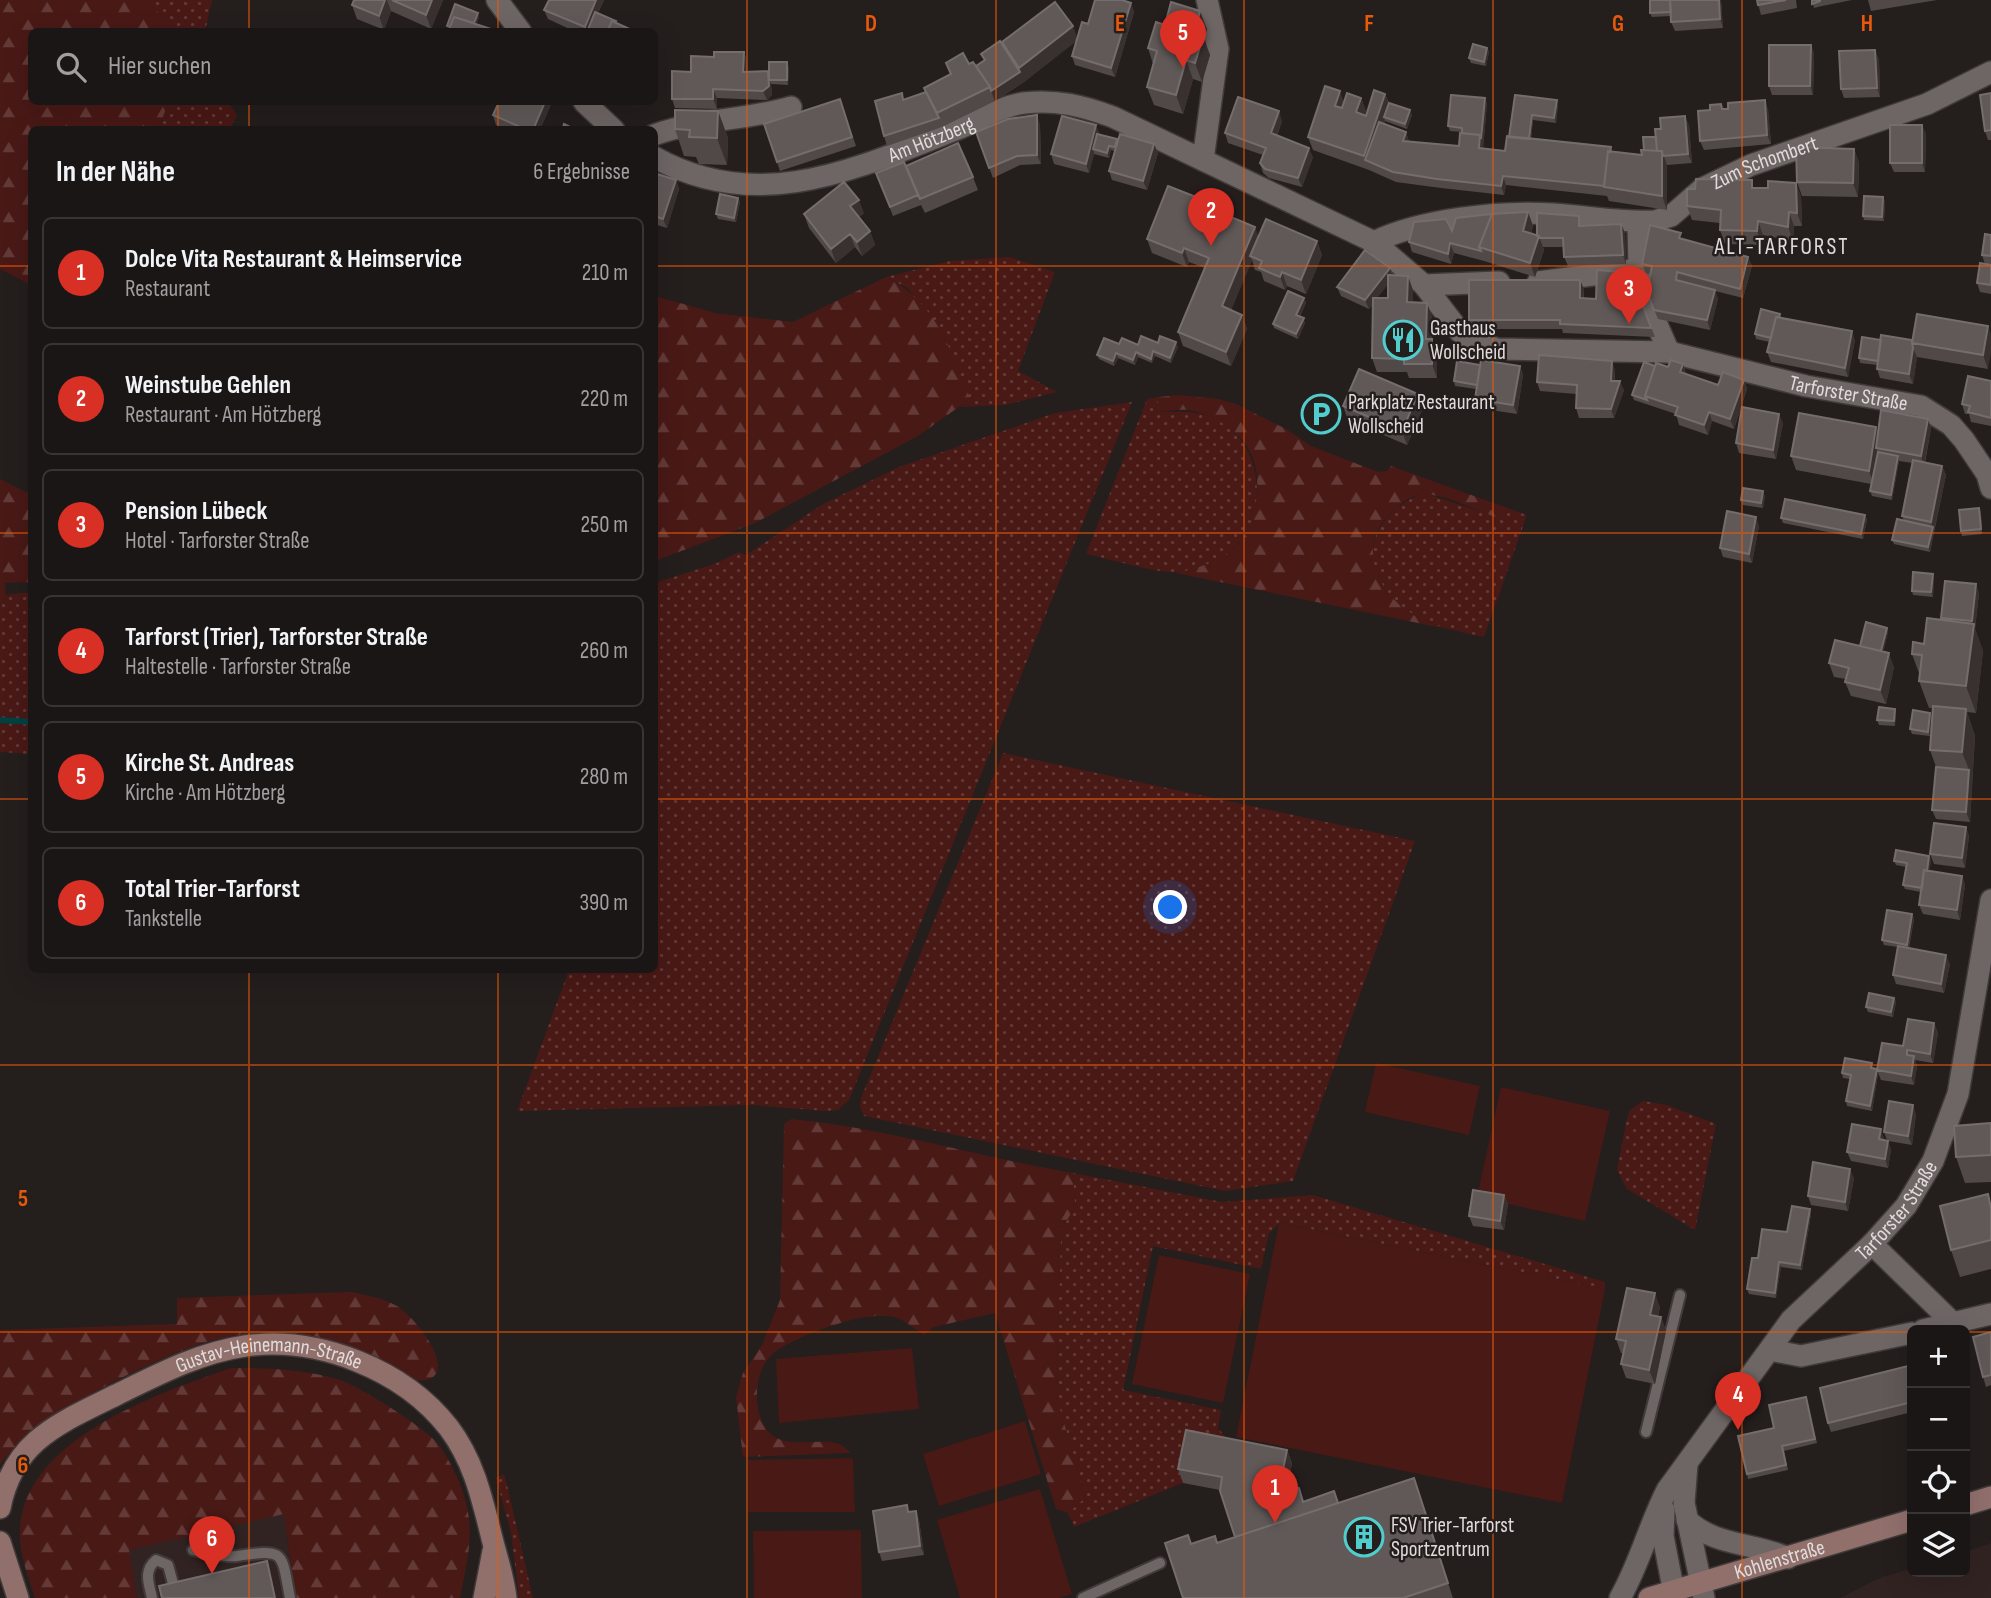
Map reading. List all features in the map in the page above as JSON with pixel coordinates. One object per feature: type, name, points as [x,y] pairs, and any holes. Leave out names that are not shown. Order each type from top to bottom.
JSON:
[{"type":"main road","name":"Gustav-Heinemann-Straße","points":[[0,1508],[6,1484],[18,1458],[57,1426],[192,1360],[242,1347],[281,1345],[312,1348],[358,1363],[400,1385],[435,1413],[461,1446],[479,1483],[506,1598]]},
{"type":"main road","points":[[1970,1503],[1991,1497]]},
{"type":"main road","name":"Kohlenstraße","points":[[1649,1598],[1702,1591],[1788,1558],[1907,1522]]},
{"type":"main road","points":[[0,1542],[18,1598]]},
{"type":"main road","name":"Gustav-Heinemann-Straße","points":[[484,1598],[494,1546]]},
{"type":"street","points":[[497,0],[518,28]]},
{"type":"street","points":[[1203,160],[1218,49],[1207,0]]},
{"type":"street","name":"Zum Schombert","points":[[1365,237],[1461,219],[1550,214],[1637,222],[1671,216],[1703,188],[1751,165],[1927,104],[1991,72]]},
{"type":"street","name":"Am Hötzberg","points":[[658,159],[693,176],[749,185],[784,185],[828,178],[1012,106],[1052,102],[1076,104],[1113,117],[1365,237]]},
{"type":"street","points":[[587,105],[610,126]]},
{"type":"street","points":[[658,134],[681,127],[751,117],[791,107]]},
{"type":"street","points":[[1637,222],[1639,269],[1648,304],[1669,352]]},
{"type":"street","name":"Tarforster Straße","points":[[1365,237],[1424,285],[1460,332],[1484,345],[1511,349],[1669,352],[1806,386],[1921,406],[1951,425],[1990,479]]},
{"type":"street","points":[[1424,285],[1555,281],[1639,269]]},
{"type":"street","name":"Tarforster Straße","points":[[1620,1598],[1636,1569],[1654,1517],[1667,1490],[1687,1462],[1791,1321],[1872,1244],[1906,1206],[1933,1161],[1958,1094],[1991,900]]},
{"type":"street","points":[[1872,1244],[1953,1323]]},
{"type":"street","points":[[1944,1325],[1991,1314]]},
{"type":"street","points":[[1770,1350],[1801,1356],[1907,1334]]},
{"type":"street","points":[[1687,1462],[1684,1503],[1702,1591]]},
{"type":"street","points":[[1667,1490],[1663,1536],[1674,1595]]},
{"type":"street","points":[[1687,1520],[1699,1531],[1720,1541],[1765,1548],[1788,1558]]},
{"type":"lane","points":[[1646,1432],[1680,1294]]},
{"type":"lane","points":[[193,1550],[234,1557],[262,1550],[273,1552],[284,1564],[290,1598]]},
{"type":"lane","points":[[152,1598],[148,1575],[149,1568],[156,1560],[168,1565],[174,1587]]},
{"type":"lane","points":[[1083,1598],[1160,1563]]},
{"type":"shaded area","points":[[284,1514],[295,1598],[137,1598],[128,1550]]},
{"type":"shaded area","points":[[1991,1543],[1991,1598],[1840,1598],[1877,1579],[1907,1570],[1907,1577],[1970,1577],[1970,1550]]},
{"type":"green space","points":[[0,0],[144,0],[177,28],[28,28],[28,105],[168,105],[159,126],[28,126],[28,283],[0,269]]},
{"type":"green space","points":[[144,0],[212,0],[206,28],[177,28]]},
{"type":"green space","points":[[168,105],[230,105],[237,115],[232,126],[160,126]]},
{"type":"green space","points":[[1010,257],[1055,272],[1018,371],[1057,392],[1005,405],[960,407],[970,399],[908,288],[886,277],[950,261]]},
{"type":"green space","points":[[886,277],[918,300],[930,314],[948,345],[970,399],[918,436],[755,523],[658,560],[658,297],[715,313],[793,322]]},
{"type":"green space","points":[[1180,395],[1236,404],[1286,429],[1311,446],[1378,472],[1387,471],[1391,466],[1510,509],[1503,519],[1452,500],[1420,495],[1403,502],[1380,527],[1374,539],[1373,553],[1375,566],[1387,591],[1413,614],[1447,629],[1176,573],[1218,559],[1240,543],[1252,520],[1257,493],[1256,467],[1248,448],[1236,433],[1212,417],[1194,411],[1156,411],[1159,397]]},
{"type":"green space","points":[[1159,397],[1156,411],[1199,413],[1230,428],[1243,443],[1256,478],[1257,498],[1253,516],[1245,534],[1233,549],[1215,562],[1180,572],[1147,569],[1086,554],[1147,399]]},
{"type":"green space","points":[[1132,402],[849,1100],[838,1110],[826,1111],[750,1105],[517,1111],[568,973],[658,973],[658,582],[717,563],[739,552],[746,555],[823,504],[899,467],[1055,413]]},
{"type":"green space","points":[[0,479],[28,493],[28,582],[5,583],[6,595],[0,602]]},
{"type":"green space","points":[[1424,493],[1503,519],[1510,509],[1527,515],[1484,637],[1426,621],[1390,596],[1379,580],[1373,563],[1373,546],[1379,530],[1389,516],[1404,503]]},
{"type":"green space","points":[[28,593],[28,754],[0,752],[0,602],[6,595]]},
{"type":"green space","points":[[1003,753],[1415,841],[1293,1181],[1225,1191],[864,1116],[860,1108],[861,1098]]},
{"type":"green space","points":[[1376,1063],[1480,1086],[1469,1135],[1365,1112]]},
{"type":"green space","points":[[1501,1087],[1610,1111],[1585,1221],[1477,1197]]},
{"type":"green space","points":[[1643,1101],[1667,1105],[1716,1124],[1695,1230],[1627,1189],[1617,1170],[1630,1110]]},
{"type":"green space","points":[[791,1119],[862,1129],[1073,1173],[1075,1207],[1061,1230],[1056,1396],[1086,1497],[1068,1513],[1056,1509],[995,1313],[934,1327],[924,1335],[897,1318],[870,1317],[834,1325],[786,1345],[775,1352],[762,1368],[757,1401],[762,1422],[767,1430],[782,1440],[830,1442],[841,1445],[851,1453],[743,1457],[736,1397],[743,1373],[762,1345],[780,1300],[784,1124]]},
{"type":"green space","points":[[1073,1173],[1222,1202],[1313,1195],[1605,1282],[1605,1289],[1280,1223],[1269,1233],[1261,1269],[1153,1246],[1123,1390],[1221,1410],[1218,1428],[1232,1445],[1191,1444],[1183,1483],[1074,1527],[1068,1513],[1086,1497],[1056,1396],[1061,1230],[1075,1207]]},
{"type":"green space","points":[[1279,1223],[1605,1289],[1562,1503],[1236,1437]]},
{"type":"green space","points":[[1159,1255],[1250,1274],[1223,1403],[1132,1384]]},
{"type":"green space","points":[[351,1292],[386,1301],[404,1311],[422,1331],[436,1355],[438,1366],[435,1375],[426,1380],[413,1379],[365,1352],[302,1333],[263,1332],[222,1338],[189,1348],[97,1390],[39,1427],[0,1465],[0,1330],[177,1324],[177,1298]]},
{"type":"green space","points":[[912,1348],[919,1409],[779,1423],[776,1359]]},
{"type":"green space","points":[[231,1368],[284,1370],[337,1379],[391,1408],[421,1428],[439,1445],[454,1471],[468,1510],[469,1549],[460,1598],[295,1598],[284,1514],[129,1550],[137,1598],[35,1598],[23,1559],[21,1519],[31,1489],[50,1463],[75,1441],[105,1421],[171,1390]]},
{"type":"green space","points":[[1025,1421],[1041,1474],[939,1506],[923,1454]]},
{"type":"green space","points":[[853,1458],[855,1512],[748,1512],[748,1460]]},
{"type":"green space","points":[[504,1474],[533,1598],[519,1598],[511,1533],[496,1478]]},
{"type":"green space","points":[[1040,1489],[1072,1594],[1059,1598],[960,1598],[937,1520]]},
{"type":"green space","points":[[861,1530],[862,1598],[754,1598],[753,1531]]},
{"type":"building","points":[[354,0],[385,0],[379,16],[352,5]]},
{"type":"building","points":[[392,0],[432,0],[426,15]]},
{"type":"building","points":[[549,0],[596,0],[585,27],[544,10]]},
{"type":"building","points":[[1095,0],[1122,0],[1131,3],[1111,68],[1072,56],[1082,22],[1088,24]]},
{"type":"building","points":[[1650,0],[1670,0],[1671,12],[1650,13]]},
{"type":"building","points":[[1670,0],[1719,0],[1720,19],[1671,22]]},
{"type":"building","points":[[1757,0],[1786,0],[1758,5]]},
{"type":"building","points":[[1055,2],[1073,26],[1019,68],[1002,42]]},
{"type":"building","points":[[1171,2],[1200,11],[1194,34],[1203,37],[1195,63],[1186,60],[1176,95],[1147,87],[1157,51],[1148,48],[1156,22],[1165,25]]},
{"type":"building","points":[[455,4],[478,13],[474,23],[454,17],[450,27],[447,26]]},
{"type":"building","points":[[595,12],[616,21],[612,21],[609,28],[589,28]]},
{"type":"building","points":[[454,17],[488,28],[450,28]]},
{"type":"building","points":[[612,21],[627,28],[609,28]]},
{"type":"building","points":[[1000,41],[1020,72],[991,91],[976,66],[985,60],[981,54]]},
{"type":"building","points":[[1473,44],[1487,48],[1484,62],[1469,58]]},
{"type":"building","points":[[1769,45],[1811,45],[1810,86],[1769,86]]},
{"type":"building","points":[[1875,50],[1877,88],[1841,89],[1839,51]]},
{"type":"building","points":[[714,52],[744,52],[743,72],[768,71],[769,86],[763,91],[713,89],[713,99],[672,99],[672,71],[691,72],[691,56],[714,57]]},
{"type":"building","points":[[963,53],[969,64],[973,62],[990,87],[937,113],[924,88],[951,74],[946,63]]},
{"type":"building","points":[[769,62],[787,62],[787,80],[769,80]]},
{"type":"building","points":[[1325,86],[1340,91],[1335,106],[1342,108],[1347,93],[1361,98],[1356,112],[1366,116],[1374,90],[1385,94],[1364,156],[1308,137]]},
{"type":"building","points":[[926,92],[939,118],[884,136],[875,101],[902,93],[903,100]]},
{"type":"building","points":[[1991,93],[1991,130],[1985,131],[1980,95]]},
{"type":"building","points":[[1451,95],[1485,98],[1481,139],[1480,135],[1462,133],[1462,128],[1448,126]]},
{"type":"building","points":[[1515,95],[1557,100],[1554,118],[1532,115],[1529,139],[1509,137]]},
{"type":"building","points":[[1238,97],[1279,111],[1271,133],[1309,148],[1298,178],[1265,169],[1260,163],[1266,148],[1225,133]]},
{"type":"building","points":[[840,99],[852,137],[777,162],[764,124]]},
{"type":"building","points":[[1765,100],[1767,135],[1700,141],[1698,111],[1710,110],[1710,105],[1721,104],[1722,109],[1728,109],[1728,103]]},
{"type":"building","points":[[1389,103],[1410,110],[1405,124],[1384,117]]},
{"type":"building","points":[[498,105],[544,105],[535,126],[518,126],[493,115]]},
{"type":"building","points":[[675,110],[718,111],[717,138],[689,137],[690,130],[675,129]]},
{"type":"building","points":[[1037,115],[1037,155],[1017,156],[989,168],[976,132],[1008,119]]},
{"type":"building","points":[[1062,116],[1096,125],[1086,164],[1051,154]]},
{"type":"building","points":[[1685,116],[1688,154],[1663,156],[1662,151],[1657,151],[1655,129],[1661,129],[1660,118]]},
{"type":"building","points":[[1379,122],[1406,132],[1403,141],[1459,146],[1460,133],[1480,135],[1479,148],[1505,151],[1507,136],[1611,147],[1610,152],[1608,151],[1604,186],[1503,176],[1501,186],[1393,172],[1365,160]]},
{"type":"building","points":[[1890,125],[1922,125],[1922,163],[1890,163]]},
{"type":"building","points":[[1097,134],[1117,139],[1115,147],[1109,146],[1107,153],[1093,149]]},
{"type":"building","points":[[1120,134],[1154,144],[1143,181],[1109,171]]},
{"type":"building","points":[[1643,137],[1656,137],[1657,151],[1644,150]]},
{"type":"building","points":[[958,143],[973,177],[920,199],[906,166]]},
{"type":"building","points":[[1796,147],[1854,149],[1853,183],[1797,182]]},
{"type":"building","points":[[1641,150],[1662,151],[1662,196],[1604,187],[1608,151],[1642,155]]},
{"type":"building","points":[[904,162],[918,195],[890,207],[876,173]]},
{"type":"building","points":[[658,174],[676,180],[663,219],[658,217]]},
{"type":"building","points":[[1696,179],[1752,180],[1752,188],[1768,188],[1768,181],[1796,183],[1797,213],[1789,212],[1788,227],[1758,221],[1757,231],[1720,230],[1721,210],[1687,206],[1687,189],[1695,189]]},
{"type":"building","points":[[844,182],[859,200],[850,206],[870,231],[857,242],[850,234],[831,249],[804,214]]},
{"type":"building","points":[[1168,186],[1204,200],[1202,205],[1255,227],[1222,306],[1242,315],[1226,352],[1178,332],[1209,258],[1184,248],[1182,253],[1147,239]]},
{"type":"building","points":[[720,194],[738,198],[734,218],[716,214]]},
{"type":"building","points":[[1864,196],[1883,197],[1882,217],[1863,216]]},
{"type":"building","points":[[1528,212],[1523,231],[1539,236],[1530,263],[1479,247],[1492,214]]},
{"type":"building","points":[[1537,213],[1579,216],[1579,226],[1621,224],[1623,255],[1564,257],[1563,238],[1537,236]]},
{"type":"building","points":[[1492,214],[1479,247],[1481,251],[1450,243],[1448,254],[1409,242],[1414,222],[1446,219],[1452,231],[1456,218]]},
{"type":"building","points":[[1266,219],[1317,241],[1301,280],[1282,272],[1280,277],[1259,268],[1262,261],[1250,256]]},
{"type":"building","points":[[1650,225],[1681,233],[1679,238],[1748,257],[1740,289],[1677,272],[1676,280],[1715,290],[1707,320],[1654,310],[1647,292],[1652,266],[1642,264]]},
{"type":"building","points":[[1985,234],[1991,235],[1991,256],[1982,255]]},
{"type":"building","points":[[1365,250],[1390,268],[1365,300],[1337,287]]},
{"type":"building","points":[[1980,263],[1991,265],[1991,285],[1977,283]]},
{"type":"building","points":[[1597,270],[1631,273],[1628,301],[1642,303],[1651,328],[1560,324],[1560,320],[1469,320],[1469,280],[1580,280],[1580,298],[1596,299]]},
{"type":"building","points":[[1388,275],[1408,276],[1407,302],[1427,303],[1426,339],[1432,339],[1432,364],[1404,364],[1404,359],[1372,358],[1373,298],[1388,298]]},
{"type":"building","points":[[1288,291],[1304,298],[1296,315],[1304,318],[1296,334],[1273,324]]},
{"type":"building","points":[[1761,309],[1780,314],[1776,317],[1771,338],[1755,334]]},
{"type":"building","points":[[1917,314],[1988,326],[1983,355],[1912,343]]},
{"type":"building","points":[[1776,317],[1852,331],[1845,368],[1767,352]]},
{"type":"building","points":[[1881,335],[1912,340],[1909,374],[1877,369]]},
{"type":"building","points":[[1141,336],[1158,343],[1160,336],[1176,342],[1170,358],[1153,351],[1151,359],[1136,352],[1133,360],[1116,353],[1113,361],[1097,355],[1104,338],[1119,344],[1122,338],[1138,345]]},
{"type":"building","points":[[1862,337],[1881,340],[1878,361],[1859,358]]},
{"type":"building","points":[[1539,355],[1612,361],[1611,381],[1620,381],[1611,409],[1576,408],[1577,385],[1537,382]]},
{"type":"building","points":[[1481,360],[1520,366],[1513,405],[1475,399]]},
{"type":"building","points":[[1671,360],[1683,364],[1680,372],[1718,385],[1723,372],[1744,380],[1730,419],[1709,412],[1704,425],[1675,415],[1678,407],[1645,396],[1656,363],[1668,367]]},
{"type":"building","points":[[1457,361],[1480,365],[1477,385],[1454,381]]},
{"type":"building","points":[[1644,362],[1655,366],[1645,396],[1647,400],[1632,395]]},
{"type":"building","points":[[1359,369],[1418,394],[1402,431],[1343,406]]},
{"type":"building","points":[[1968,376],[1991,381],[1991,418],[1968,412],[1970,406],[1962,404]]},
{"type":"building","points":[[1742,407],[1779,414],[1773,450],[1736,443]]},
{"type":"building","points":[[1881,410],[1928,419],[1921,456],[1876,448]]},
{"type":"building","points":[[1799,413],[1876,427],[1869,471],[1791,456]]},
{"type":"building","points":[[1878,452],[1898,456],[1891,495],[1870,491]]},
{"type":"building","points":[[1913,460],[1942,466],[1931,522],[1902,516]]},
{"type":"building","points":[[1743,488],[1763,491],[1761,503],[1741,500]]},
{"type":"building","points":[[1785,499],[1865,515],[1861,534],[1781,518]]},
{"type":"building","points":[[1979,508],[1981,529],[1961,531],[1959,510]]},
{"type":"building","points":[[1727,511],[1756,517],[1749,554],[1720,548]]},
{"type":"building","points":[[1897,519],[1933,527],[1928,547],[1892,540]]},
{"type":"building","points":[[1913,572],[1933,574],[1931,592],[1912,591]]},
{"type":"building","points":[[1945,581],[1976,584],[1972,621],[1941,618]]},
{"type":"building","points":[[1927,618],[1974,624],[1966,686],[1919,681],[1922,655],[1912,654],[1913,642],[1924,644]]},
{"type":"building","points":[[1866,622],[1887,628],[1881,651],[1860,646]]},
{"type":"building","points":[[1835,640],[1889,653],[1880,690],[1845,682],[1849,668],[1829,663]]},
{"type":"building","points":[[1933,706],[1966,709],[1962,752],[1930,750]]},
{"type":"building","points":[[1879,707],[1895,709],[1894,721],[1877,720]]},
{"type":"building","points":[[1913,710],[1930,713],[1928,732],[1910,729]]},
{"type":"building","points":[[1936,767],[1969,770],[1966,812],[1932,810]]},
{"type":"building","points":[[1934,823],[1966,827],[1962,858],[1930,854]]},
{"type":"building","points":[[1896,850],[1929,856],[1922,888],[1903,885],[1907,863],[1894,861]]},
{"type":"building","points":[[1924,870],[1962,876],[1957,910],[1919,905]]},
{"type":"building","points":[[1887,910],[1912,914],[1907,945],[1882,940]]},
{"type":"building","points":[[1898,946],[1946,955],[1941,984],[1893,975]]},
{"type":"building","points":[[1869,993],[1894,998],[1891,1012],[1866,1007]]},
{"type":"building","points":[[1908,1019],[1934,1023],[1930,1054],[1907,1050],[1907,1055],[1914,1056],[1911,1076],[1877,1070],[1882,1043],[1903,1046]]},
{"type":"building","points":[[1845,1058],[1872,1063],[1871,1068],[1877,1069],[1870,1106],[1846,1101],[1851,1075],[1842,1073]]},
{"type":"building","points":[[1889,1101],[1913,1105],[1908,1136],[1884,1132]]},
{"type":"building","points":[[1991,1123],[1991,1155],[1956,1157],[1954,1126]]},
{"type":"building","points":[[1852,1124],[1881,1129],[1879,1139],[1888,1141],[1885,1159],[1847,1152]]},
{"type":"building","points":[[1813,1162],[1850,1169],[1845,1202],[1808,1196]]},
{"type":"building","points":[[1473,1190],[1504,1195],[1500,1221],[1469,1216]]},
{"type":"building","points":[[1988,1194],[1991,1240],[1951,1250],[1940,1206]]},
{"type":"building","points":[[1792,1206],[1810,1209],[1800,1265],[1779,1262],[1775,1293],[1747,1289],[1752,1258],[1758,1258],[1762,1229],[1787,1232]]},
{"type":"building","points":[[1627,1288],[1655,1293],[1650,1315],[1661,1317],[1649,1370],[1621,1364],[1626,1341],[1616,1339]]},
{"type":"building","points":[[1991,1332],[1991,1375],[1983,1377],[1973,1337]]},
{"type":"building","points":[[1907,1366],[1907,1403],[1828,1423],[1820,1388]]},
{"type":"building","points":[[1806,1397],[1815,1439],[1782,1446],[1786,1465],[1747,1474],[1738,1436],[1774,1428],[1769,1405]]},
{"type":"building","points":[[1186,1430],[1287,1450],[1280,1484],[1299,1488],[1303,1502],[1334,1491],[1338,1503],[1235,1537],[1220,1491],[1222,1477],[1178,1469]]},
{"type":"building","name":"FSV Trier-Tarforst Sportzentrum","points":[[1414,1478],[1448,1583],[1403,1598],[1183,1598],[1165,1543],[1188,1535],[1191,1544],[1215,1536],[1217,1543]]},
{"type":"building","points":[[907,1505],[908,1512],[916,1511],[920,1546],[879,1552],[873,1511]]},
{"type":"building","points":[[267,1561],[275,1598],[162,1598],[159,1586]]},
{"type":"waterway","points":[[0,720],[28,722]]},
{"type":"place","name":"Kirche St. Andreas","points":[[1183,68]]},
{"type":"place","name":"Weinstube Gehlen","points":[[1211,246]]},
{"type":"place","name":"Pension Lübeck","points":[[1629,324]]},
{"type":"place","name":"Gasthaus Wollscheid","points":[[1403,340]]},
{"type":"place","name":"Parkplatz Restaurant Wollscheid","points":[[1321,414]]},
{"type":"place","name":"Tarforst (Trier), Tarforster Straße","points":[[1738,1430]]},
{"type":"place","name":"Dolce Vita Restaurant & Heimservice","points":[[1275,1523]]},
{"type":"place","name":"FSV Trier-Tarforst Sportzentrum","points":[[1364,1537]]},
{"type":"place","name":"Total Trier-Tarforst","points":[[212,1574]]},
{"type":"district","name":"ALT-TARFORST","points":[[1782,247]]}]
